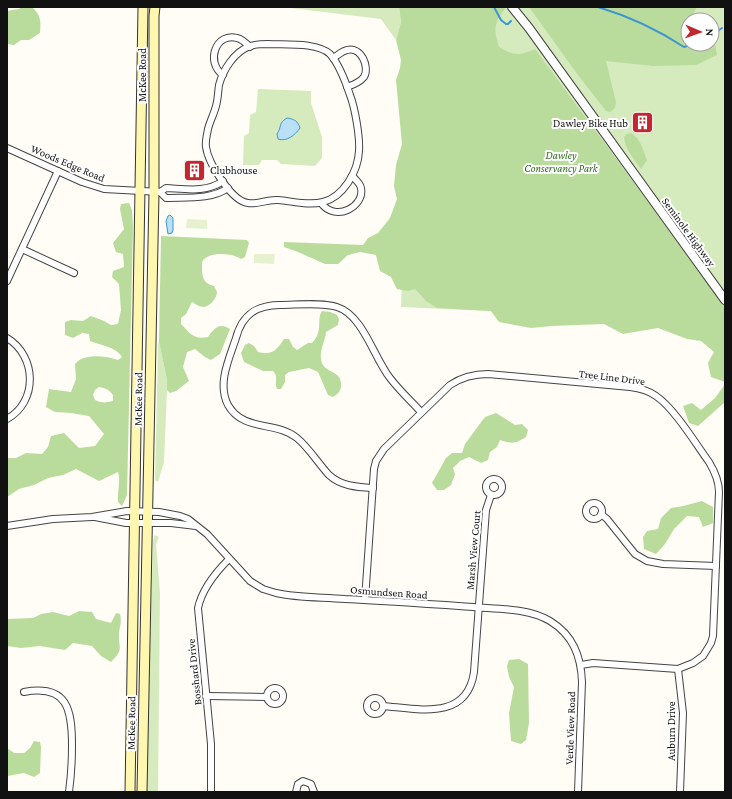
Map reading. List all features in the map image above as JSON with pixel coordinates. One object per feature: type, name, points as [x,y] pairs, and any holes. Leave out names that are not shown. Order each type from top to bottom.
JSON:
[{"type":"main road","name":"McKee Road","points":[[130,792],[135,511],[150,192],[143,7]]},
{"type":"main road","name":"McKee Road","points":[[142,792],[147,524],[150,192],[154,10]]},
{"type":"street","name":"Seminole Highway","points":[[512,7],[725,300]]},
{"type":"street","points":[[223,74],[215,67],[213,58],[218,44],[230,37],[236,37],[250,46]]},
{"type":"street","points":[[268,44],[310,46],[329,53],[333,58],[352,99],[359,141],[358,160],[352,176],[340,193],[329,200],[321,203],[302,204],[275,199],[247,203],[238,199],[228,188],[211,162],[206,146],[209,127],[216,106],[219,86],[223,74],[236,56],[250,46],[268,44]]},
{"type":"street","points":[[333,58],[350,49],[358,53],[364,60],[366,71],[364,77],[360,81],[347,87]]},
{"type":"street","name":"Woods Edge Road","points":[[7,148],[82,182],[104,189],[150,192]]},
{"type":"street","points":[[7,281],[58,171]]},
{"type":"street","points":[[321,203],[327,210],[334,212],[345,211],[355,204],[361,195],[361,188],[360,184],[352,176]]},
{"type":"street","points":[[150,192],[166,188],[210,188],[223,181]]},
{"type":"street","points":[[150,192],[166,198],[209,196],[221,193],[228,188]]},
{"type":"street","points":[[22,249],[74,273]]},
{"type":"street","points":[[372,488],[348,486],[334,480],[297,438],[283,431],[247,422],[241,419],[231,409],[225,394],[224,382],[237,334],[243,321],[254,310],[272,305],[326,305],[338,307],[344,310],[358,323],[390,379],[421,412]]},
{"type":"street","points":[[7,338],[20,348],[29,367],[30,383],[29,392],[21,407],[7,420]]},
{"type":"street","name":"Tree Line Drive","points":[[365,600],[372,488],[374,469],[380,454],[389,443],[421,412],[457,380],[477,374],[630,387],[644,390],[656,395],[669,408],[709,462],[718,479],[719,492],[714,628],[711,643],[707,651],[698,660],[678,669],[593,663],[581,665]]},
{"type":"street","name":"Marsh View Court","points":[[383,706],[440,709],[452,705],[465,695],[469,689],[473,677],[486,510],[491,495]]},
{"type":"street","name":"Osmundsen Road","points":[[7,526],[53,519],[92,517],[114,512],[159,512],[184,517],[207,534],[250,581],[263,589],[276,593],[528,612],[550,621],[559,628],[570,640],[577,652],[581,665]]},
{"type":"street","points":[[601,514],[640,558],[647,561],[664,564],[716,566]]},
{"type":"street","name":"Osmundsen Road","points":[[92,517],[135,523],[171,523],[196,526]]},
{"type":"street","name":"Bosshard Drive","points":[[211,792],[211,750],[198,608],[200,597],[204,589],[229,559]]},
{"type":"street","name":"Verde View Road","points":[[578,792],[582,682],[581,665]]},
{"type":"street","name":"Auburn Drive","points":[[678,669],[682,713],[680,792]]},
{"type":"street","points":[[24,692],[33,690],[49,692],[58,696],[63,700],[69,712],[72,730],[71,776],[69,792]]},
{"type":"street","points":[[206,696],[267,697]]},
{"type":"street","points":[[296,792],[298,784],[306,781],[312,784],[314,792]]},
{"type":"green space","points":[[22,7],[32,7],[37,13],[40,22],[40,33],[29,40],[21,40],[14,45],[7,44],[7,11]]},
{"type":"green space","points":[[283,7],[399,7],[401,22],[396,40],[381,19]]},
{"type":"green space","name":"Dawley Conservancy Park","points":[[399,7],[503,7],[505,9],[498,19],[496,27],[496,36],[499,47],[517,54],[535,49],[725,306],[725,382],[711,377],[708,363],[714,352],[701,341],[687,339],[658,328],[623,334],[604,324],[531,328],[499,322],[491,311],[437,308],[426,301],[415,289],[408,291],[397,289],[391,277],[380,271],[376,255],[360,252],[348,255],[338,264],[325,264],[284,247],[284,242],[363,245],[368,238],[378,233],[390,218],[397,199],[394,186],[396,165],[402,144],[396,80],[401,60],[396,40],[401,22]]},
{"type":"green space","name":"Dawley Conservancy Park","points":[[411,7],[725,7],[725,327],[491,311],[401,307]]},
{"type":"green space","points":[[529,7],[697,7],[694,12],[680,12],[680,52],[716,52],[717,55],[696,65],[653,66],[606,61],[616,102],[615,108],[610,112],[606,111]]},
{"type":"green space","points":[[258,89],[311,91],[311,103],[322,137],[322,158],[315,166],[281,164],[277,160],[262,160],[259,165],[243,165],[244,136],[249,133],[250,115],[256,112]]},
{"type":"green space","points":[[631,133],[637,138],[647,160],[641,169],[626,146],[624,137]]},
{"type":"green space","points":[[129,203],[132,210],[133,226],[127,495],[122,506],[118,502],[118,472],[99,481],[76,469],[63,475],[48,478],[34,485],[19,489],[7,497],[7,458],[16,458],[26,453],[42,454],[48,447],[51,436],[64,433],[79,448],[95,446],[104,434],[89,416],[55,412],[46,407],[49,389],[71,392],[76,379],[75,364],[79,361],[84,358],[95,356],[118,360],[122,357],[116,351],[108,347],[90,341],[89,334],[82,333],[73,338],[65,335],[65,322],[71,320],[83,321],[91,316],[111,325],[118,324],[121,310],[119,284],[112,277],[113,271],[124,267],[123,254],[116,252],[113,243],[124,229],[120,209],[121,204]],"holes":[[[101,387],[112,393],[113,401],[99,402],[95,400],[93,395],[95,390]]]},
{"type":"green space","points":[[187,219],[207,220],[207,229],[186,228]]},
{"type":"green space","points":[[161,236],[247,240],[249,243],[245,257],[241,259],[232,255],[220,254],[209,256],[202,262],[204,280],[210,285],[214,286],[217,292],[216,297],[209,305],[204,307],[192,302],[186,314],[181,318],[181,324],[192,335],[199,338],[208,337],[220,326],[230,329],[220,354],[211,360],[195,349],[187,352],[183,367],[189,381],[176,391],[170,393],[167,390],[167,380],[159,342]]},
{"type":"green space","points":[[254,254],[275,254],[274,264],[254,263]]},
{"type":"green space","points":[[322,311],[337,315],[339,319],[338,325],[326,332],[321,351],[321,359],[324,366],[341,380],[339,392],[335,396],[333,397],[328,395],[318,372],[309,368],[289,372],[285,375],[285,382],[281,389],[277,389],[276,375],[273,371],[263,371],[244,362],[241,353],[245,345],[249,343],[254,346],[258,352],[267,353],[274,351],[279,347],[284,339],[289,339],[293,347],[297,350],[308,343],[312,343],[318,334],[320,314]]},
{"type":"green space","points":[[159,342],[167,380],[167,390],[164,462],[158,482],[155,480]]},
{"type":"green space","points":[[725,384],[725,402],[698,426],[689,423],[683,406],[692,403],[701,410],[715,398]]},
{"type":"green space","points":[[496,413],[515,425],[522,424],[528,430],[526,437],[513,443],[500,440],[497,447],[490,452],[488,460],[481,463],[469,457],[460,461],[453,468],[455,474],[451,485],[444,490],[437,490],[432,483],[446,458],[452,453],[462,453],[465,444],[485,417]]},
{"type":"green space","points":[[702,501],[713,507],[713,523],[703,527],[699,517],[687,516],[674,529],[665,544],[656,554],[644,549],[643,537],[647,531],[658,529],[661,518],[671,508]]},
{"type":"green space","points":[[155,535],[159,537],[156,544],[160,593],[158,792],[146,792],[153,541]]},
{"type":"green space","points":[[79,611],[92,612],[96,619],[111,623],[116,613],[120,614],[120,648],[118,654],[111,662],[101,656],[92,646],[73,643],[65,650],[40,646],[21,648],[7,646],[7,619],[33,618],[41,614],[53,612],[69,616]]},
{"type":"green space","points":[[519,659],[528,664],[529,723],[526,740],[521,744],[511,741],[509,713],[514,687],[509,677],[507,666],[509,660]]},
{"type":"green space","points":[[34,741],[40,742],[41,747],[40,773],[34,777],[24,773],[7,776],[7,748],[14,753],[24,753],[30,748]]},
{"type":"water","points":[[287,118],[295,121],[300,128],[288,139],[278,139],[277,134],[281,123]]},
{"type":"water","points":[[170,215],[173,218],[173,230],[172,233],[168,234],[166,221]]},
{"type":"waterway","points":[[494,7],[501,20],[506,24],[511,21]]},
{"type":"waterway","points":[[598,7],[642,24],[680,45]]},
{"type":"place","name":"Dawley Bike Hub","points":[[643,123]]},
{"type":"place","name":"Clubhouse","points":[[195,170]]}]
